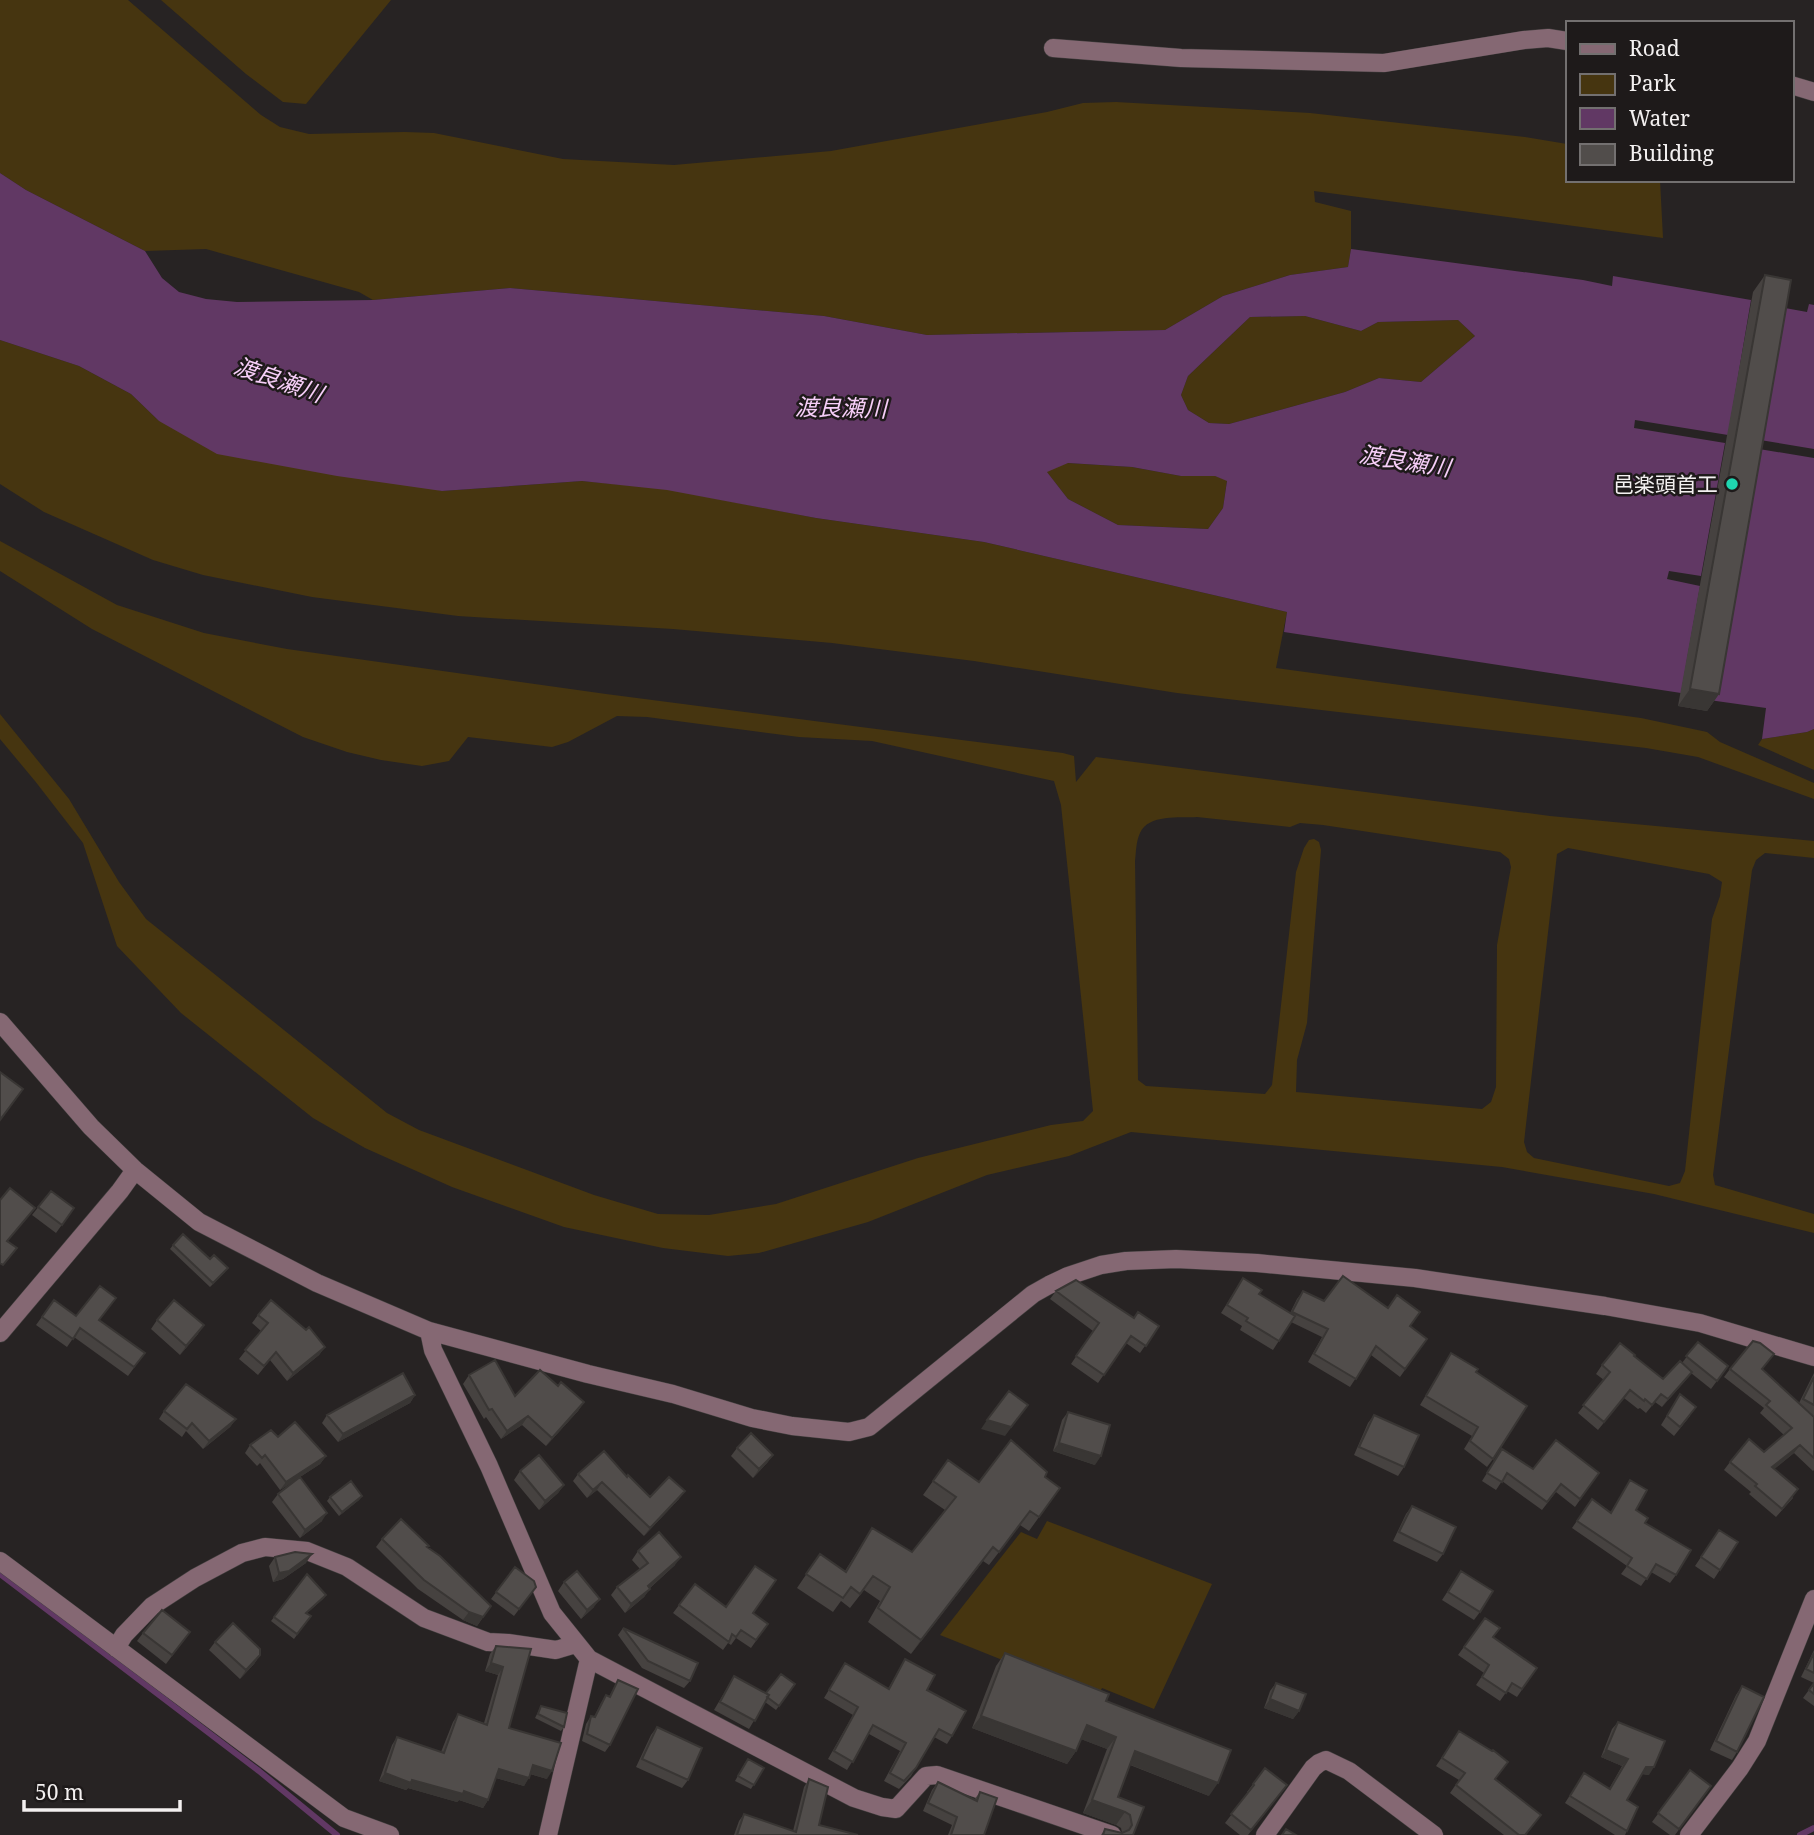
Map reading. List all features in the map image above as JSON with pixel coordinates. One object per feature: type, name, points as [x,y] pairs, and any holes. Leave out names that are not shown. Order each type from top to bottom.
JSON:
[{"type":"street","points":[[1053,48],[1181,58],[1384,64],[1524,40],[1548,38],[1566,41]]},
{"type":"street","points":[[1793,86],[1814,92]]},
{"type":"street","points":[[0,1022],[91,1127],[135,1170],[200,1222],[317,1283],[429,1331],[673,1394],[752,1418],[792,1426],[849,1432],[869,1427],[1033,1294],[1068,1276],[1101,1265],[1126,1261],[1176,1259],[1257,1263],[1429,1280],[1700,1323],[1814,1357]]},
{"type":"street","points":[[0,1333],[135,1170]]},
{"type":"street","points":[[429,1331],[433,1350],[489,1466],[552,1613],[589,1659],[854,1798],[896,1809],[926,1776],[937,1775],[1112,1835]]},
{"type":"street","points":[[116,1648],[124,1635],[152,1606],[230,1559],[265,1547],[307,1551],[347,1567],[424,1618],[488,1642],[556,1650],[576,1644]]},
{"type":"street","points":[[0,1561],[344,1818],[390,1835]]},
{"type":"street","points":[[1689,1835],[1757,1741],[1814,1600]]},
{"type":"street","points":[[548,1835],[589,1659]]},
{"type":"street","points":[[1265,1835],[1313,1768],[1326,1760],[1349,1771],[1434,1835]]},
{"type":"green space","points":[[0,0],[128,0],[261,115],[280,127],[309,134],[434,133],[563,159],[674,165],[831,151],[1047,112],[1083,103],[1116,102],[1310,113],[1566,144],[1566,182],[1660,182],[1663,238],[1314,191],[1315,202],[1351,211],[1348,267],[1290,275],[1223,296],[1165,330],[927,335],[824,316],[510,288],[373,300],[359,292],[206,249],[145,251],[26,190],[0,173]]},
{"type":"green space","points":[[161,0],[391,0],[306,104],[283,102],[246,74]]},
{"type":"green space","points":[[1305,316],[1361,331],[1378,322],[1458,320],[1475,336],[1421,382],[1379,378],[1345,392],[1229,424],[1209,423],[1188,410],[1181,395],[1188,376],[1250,317]]},
{"type":"green space","points":[[0,340],[79,366],[131,394],[159,421],[442,491],[582,481],[667,489],[816,518],[984,542],[1287,612],[1276,668],[1641,718],[1707,732],[1720,742],[1814,783],[1814,799],[1698,757],[1646,748],[1177,693],[974,661],[832,643],[673,629],[458,616],[312,597],[203,575],[153,560],[44,512],[0,484]]},
{"type":"green space","points":[[1067,463],[1132,467],[1181,476],[1215,476],[1227,480],[1223,508],[1208,529],[1118,525],[1068,499],[1046,471]]},
{"type":"green space","points":[[0,541],[117,605],[204,633],[287,649],[606,694],[1063,753],[1074,756],[1076,782],[1096,757],[1550,816],[1814,841],[1814,858],[1765,853],[1756,860],[1752,870],[1713,1175],[1715,1185],[1814,1214],[1814,1233],[1654,1194],[1502,1167],[1131,1132],[1069,1156],[987,1175],[868,1222],[759,1253],[728,1256],[663,1248],[564,1227],[452,1187],[365,1148],[313,1118],[181,1013],[117,946],[83,843],[0,739],[0,714],[69,799],[119,882],[146,919],[387,1113],[419,1130],[594,1195],[658,1214],[709,1215],[776,1204],[918,1158],[1051,1125],[1083,1121],[1093,1111],[1061,805],[1054,781],[872,741],[799,737],[647,717],[617,716],[568,742],[552,747],[468,737],[449,761],[422,766],[381,760],[303,737],[92,629],[0,571]],"holes":[[[1197,817],[1290,827],[1300,823],[1323,825],[1500,852],[1509,859],[1511,867],[1497,945],[1496,1087],[1491,1102],[1482,1109],[1296,1092],[1297,1060],[1307,1023],[1321,850],[1319,842],[1314,839],[1309,840],[1304,848],[1296,872],[1272,1085],[1265,1094],[1146,1086],[1138,1080],[1135,861],[1138,840],[1144,827],[1157,820]],[[1568,848],[1709,874],[1722,882],[1712,919],[1685,1171],[1680,1183],[1669,1186],[1534,1158],[1527,1152],[1524,1142],[1557,854]]]},
{"type":"green space","points":[[1814,729],[1814,770],[1758,745],[1762,739]]},
{"type":"green space","points":[[1047,1521],[1212,1584],[1154,1709],[1102,1688],[1097,1698],[940,1635],[1021,1532],[1037,1539]]},
{"type":"water","name":"渡良瀬川","points":[[0,173],[26,190],[145,251],[162,278],[179,292],[206,299],[237,302],[373,300],[510,288],[824,316],[927,335],[1165,330],[1223,296],[1290,275],[1348,267],[1351,249],[1612,286],[1613,276],[1751,300],[1728,435],[1635,420],[1634,428],[1725,443],[1701,576],[1669,571],[1667,579],[1700,586],[1681,693],[1284,632],[1287,612],[984,542],[816,518],[667,490],[582,481],[442,491],[337,476],[217,454],[159,421],[131,394],[79,366],[0,340]],"holes":[[[1305,316],[1361,331],[1378,322],[1458,320],[1475,336],[1421,382],[1379,378],[1345,392],[1229,424],[1209,423],[1188,410],[1181,395],[1188,376],[1250,317]],[[1068,463],[1132,467],[1181,476],[1215,476],[1227,481],[1223,508],[1208,529],[1118,525],[1068,499],[1047,472]]]},
{"type":"water","points":[[1809,304],[1814,305],[1814,449],[1754,439],[1785,308],[1807,312]]},
{"type":"water","points":[[1753,448],[1814,458],[1814,729],[1762,739],[1766,708],[1709,700]]},
{"type":"building","points":[[1765,275],[1791,280],[1719,694],[1690,689]]},
{"type":"building","points":[[0,1072],[23,1089],[0,1120]]},
{"type":"building","points":[[10,1188],[35,1208],[7,1241],[17,1248],[3,1265],[0,1263],[0,1200]]},
{"type":"building","points":[[51,1191],[74,1208],[62,1225],[38,1207]]},
{"type":"building","points":[[183,1234],[210,1259],[214,1255],[228,1268],[213,1283],[173,1245]]},
{"type":"building","points":[[1343,1276],[1388,1308],[1397,1295],[1420,1312],[1410,1326],[1427,1339],[1405,1369],[1376,1346],[1356,1379],[1314,1354],[1328,1329],[1292,1312],[1303,1291],[1324,1301]]},
{"type":"building","points":[[1243,1278],[1262,1290],[1259,1294],[1295,1316],[1279,1341],[1246,1321],[1248,1318],[1227,1305]]},
{"type":"building","points":[[1076,1280],[1134,1318],[1138,1312],[1159,1326],[1146,1346],[1131,1336],[1104,1375],[1076,1356],[1099,1323],[1056,1291]]},
{"type":"building","points":[[100,1286],[116,1298],[99,1320],[145,1353],[134,1367],[80,1328],[73,1339],[42,1317],[54,1300],[76,1316]]},
{"type":"building","points":[[174,1300],[204,1325],[186,1346],[157,1320]]},
{"type":"building","points":[[271,1300],[306,1330],[309,1327],[325,1347],[293,1373],[276,1352],[264,1366],[245,1350],[268,1323],[258,1315]]},
{"type":"building","points":[[1753,1341],[1774,1354],[1762,1369],[1814,1417],[1814,1458],[1800,1445],[1772,1467],[1798,1489],[1782,1509],[1730,1462],[1749,1439],[1764,1452],[1792,1428],[1766,1405],[1770,1401],[1730,1369]]},
{"type":"building","points":[[1698,1342],[1728,1366],[1717,1381],[1686,1356]]},
{"type":"building","points":[[1620,1343],[1663,1379],[1680,1361],[1692,1372],[1668,1399],[1661,1394],[1652,1405],[1630,1390],[1604,1422],[1583,1405],[1610,1372],[1602,1365]]},
{"type":"building","points":[[1451,1353],[1478,1369],[1476,1372],[1527,1406],[1493,1459],[1470,1441],[1478,1427],[1426,1396]]},
{"type":"building","points":[[495,1360],[515,1396],[540,1370],[558,1386],[561,1382],[584,1402],[552,1438],[528,1416],[507,1431],[492,1409],[489,1410],[469,1375]]},
{"type":"building","points":[[403,1373],[415,1395],[343,1434],[327,1415]]},
{"type":"building","points":[[1814,1377],[1814,1405],[1803,1399]]},
{"type":"building","points":[[186,1384],[236,1419],[209,1441],[192,1423],[187,1429],[164,1411]]},
{"type":"building","points":[[1009,1391],[1028,1405],[1011,1427],[987,1420]]},
{"type":"building","points":[[1680,1394],[1696,1407],[1680,1427],[1667,1416]]},
{"type":"building","points":[[1068,1412],[1110,1425],[1101,1456],[1059,1443]]},
{"type":"building","points":[[1374,1415],[1419,1435],[1404,1467],[1359,1447]]},
{"type":"building","points":[[295,1422],[326,1456],[286,1482],[265,1455],[262,1458],[250,1445],[271,1430],[278,1437]]},
{"type":"building","points":[[751,1433],[773,1455],[759,1469],[737,1448]]},
{"type":"building","points":[[1011,1440],[1047,1472],[1045,1477],[1060,1488],[1039,1517],[1030,1511],[999,1552],[993,1547],[921,1640],[878,1608],[890,1587],[873,1576],[860,1594],[851,1587],[843,1598],[806,1574],[820,1554],[846,1572],[872,1528],[912,1552],[956,1497],[933,1481],[948,1460],[979,1482]]},
{"type":"building","points":[[1556,1440],[1599,1473],[1580,1499],[1561,1484],[1547,1502],[1507,1473],[1502,1482],[1487,1473],[1502,1449],[1533,1469]]},
{"type":"building","points":[[604,1451],[627,1477],[628,1475],[650,1497],[669,1477],[685,1491],[650,1528],[602,1482],[593,1490],[578,1474]]},
{"type":"building","points":[[539,1455],[564,1485],[545,1501],[520,1471]]},
{"type":"building","points":[[300,1477],[327,1513],[305,1530],[278,1494]]},
{"type":"building","points":[[1630,1480],[1647,1490],[1636,1510],[1648,1518],[1645,1523],[1691,1550],[1676,1575],[1656,1564],[1647,1579],[1627,1566],[1632,1558],[1577,1521],[1592,1499],[1611,1513]]},
{"type":"building","points":[[351,1481],[362,1496],[342,1512],[330,1497]]},
{"type":"building","points":[[1412,1506],[1456,1527],[1443,1554],[1399,1532]]},
{"type":"building","points":[[401,1519],[491,1606],[483,1617],[469,1612],[424,1580],[382,1539]]},
{"type":"building","points":[[1719,1530],[1738,1542],[1720,1570],[1701,1557]]},
{"type":"building","points":[[659,1532],[681,1557],[631,1604],[617,1587],[648,1563],[638,1551]]},
{"type":"building","points":[[295,1552],[312,1554],[289,1571],[279,1573],[275,1557]]},
{"type":"building","points":[[755,1566],[776,1580],[753,1613],[768,1624],[756,1640],[741,1630],[736,1637],[732,1634],[729,1642],[679,1605],[695,1584],[726,1607]]},
{"type":"building","points":[[515,1567],[534,1581],[536,1587],[519,1609],[496,1592]]},
{"type":"building","points":[[577,1571],[600,1599],[587,1610],[564,1582]]},
{"type":"building","points":[[1461,1571],[1493,1591],[1480,1612],[1448,1592]]},
{"type":"building","points":[[307,1574],[326,1595],[306,1613],[311,1616],[297,1634],[274,1617]]},
{"type":"building","points":[[162,1610],[190,1632],[172,1655],[143,1633]]},
{"type":"building","points":[[1485,1618],[1500,1628],[1493,1637],[1537,1668],[1522,1689],[1512,1683],[1506,1693],[1482,1677],[1489,1665],[1464,1647]]},
{"type":"building","points":[[233,1623],[260,1649],[260,1655],[246,1670],[215,1642]]},
{"type":"building","points":[[623,1628],[698,1663],[690,1681],[648,1661]]},
{"type":"building","points":[[496,1646],[531,1649],[509,1728],[561,1743],[552,1771],[533,1765],[529,1778],[499,1769],[488,1800],[464,1791],[463,1794],[412,1780],[411,1783],[385,1773],[397,1737],[444,1753],[458,1714],[487,1725],[503,1667],[491,1663]]},
{"type":"building","points":[[1005,1653],[1109,1694],[1106,1701],[1231,1750],[1218,1783],[1135,1751],[1118,1797],[1144,1807],[1133,1835],[1103,1835],[1105,1829],[1122,1833],[1132,1825],[1130,1815],[1092,1800],[1116,1737],[1087,1725],[1076,1751],[981,1716]]},
{"type":"building","points":[[1814,1653],[1814,1673],[1806,1669]]},
{"type":"building","points":[[905,1659],[935,1675],[927,1690],[966,1711],[952,1736],[939,1729],[916,1768],[904,1781],[890,1773],[906,1743],[873,1725],[853,1762],[834,1751],[858,1707],[829,1690],[845,1663],[889,1689]]},
{"type":"building","points":[[781,1674],[795,1684],[779,1706],[767,1697],[769,1695],[766,1693]]},
{"type":"building","points":[[734,1676],[769,1695],[755,1721],[720,1702]]},
{"type":"building","points":[[618,1680],[638,1689],[610,1745],[587,1734],[591,1716],[595,1717],[606,1695],[610,1697]]},
{"type":"building","points":[[1276,1683],[1306,1694],[1299,1711],[1270,1699]]},
{"type":"building","points":[[1742,1686],[1764,1697],[1737,1752],[1716,1741]]},
{"type":"building","points":[[541,1706],[567,1713],[564,1727],[538,1714]]},
{"type":"building","points":[[1618,1722],[1665,1741],[1654,1767],[1646,1767],[1627,1800],[1638,1807],[1627,1831],[1570,1796],[1584,1773],[1610,1789],[1628,1759],[1606,1750]]},
{"type":"building","points":[[657,1727],[702,1748],[688,1780],[642,1759]]},
{"type":"building","points":[[1459,1731],[1493,1750],[1508,1762],[1495,1779],[1541,1815],[1525,1835],[1519,1835],[1456,1785],[1465,1773],[1442,1758]]},
{"type":"building","points":[[748,1759],[764,1768],[754,1785],[738,1776]]},
{"type":"building","points":[[1265,1768],[1287,1785],[1251,1830],[1231,1814]]},
{"type":"building","points":[[1690,1770],[1711,1786],[1679,1829],[1658,1813]]},
{"type":"building","points":[[809,1779],[828,1787],[819,1825],[858,1835],[737,1835],[744,1814],[796,1832]]},
{"type":"building","points":[[938,1782],[977,1801],[980,1792],[997,1798],[984,1835],[951,1835],[957,1817],[928,1803]]},
{"type":"building","points":[[1286,1829],[1296,1835],[1282,1835]]},
{"type":"waterway","points":[[0,1574],[259,1771],[337,1835]]},
{"type":"waterway","points":[[1800,1835],[1814,1828]]},
{"type":"place","name":"邑楽頭首工","points":[[1732,484]]}]
